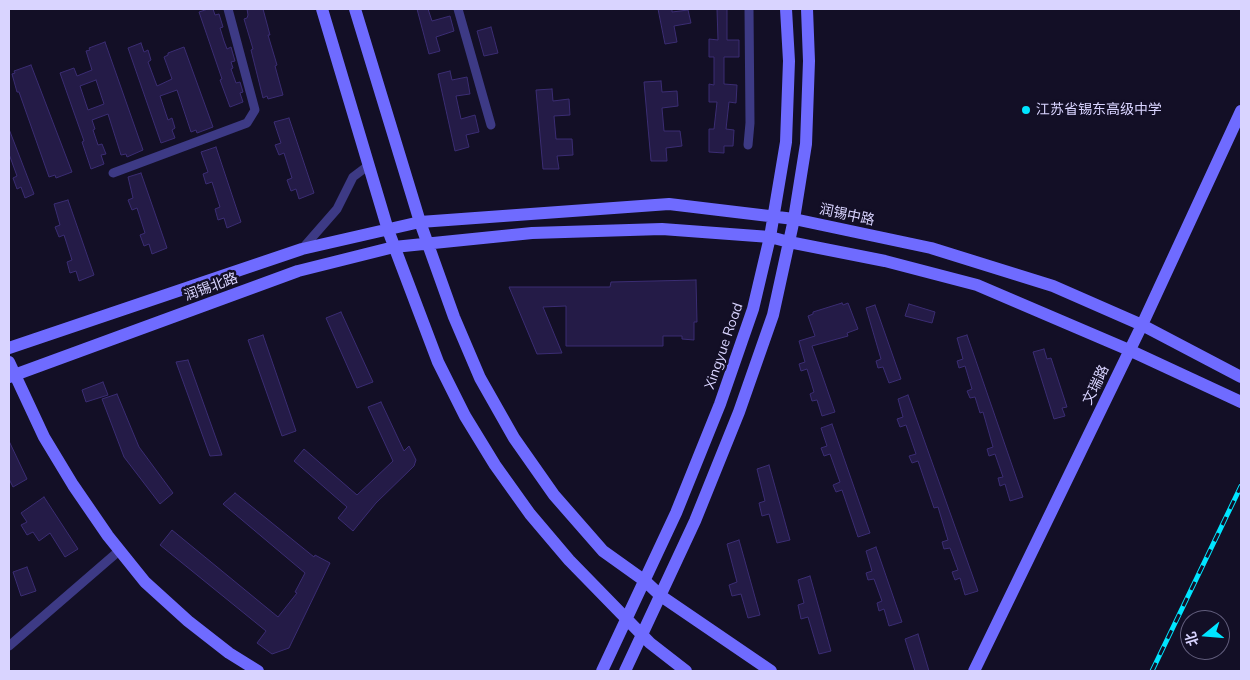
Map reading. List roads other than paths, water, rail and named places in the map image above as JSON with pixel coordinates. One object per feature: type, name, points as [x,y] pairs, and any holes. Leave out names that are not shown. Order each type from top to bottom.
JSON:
[{"type":"main road","points":[[322,9],[388,230],[438,362],[465,416],[495,465],[569,560],[650,642],[686,671]]},
{"type":"main road","points":[[355,9],[420,222],[454,317],[480,378],[514,438],[554,495],[603,550],[645,581],[661,596],[771,671]]},
{"type":"main road","name":"Xingyue Road","points":[[602,671],[676,513],[720,404],[753,309],[770,237],[786,142],[789,61],[786,9]]},
{"type":"main road","points":[[625,671],[695,521],[739,412],[773,315],[794,219],[806,144],[809,61],[806,9]]},
{"type":"main road","name":"文瑞路","points":[[974,671],[1142,325],[1241,111]]},
{"type":"main road","name":"润锡中路","points":[[420,222],[669,204],[794,219],[931,248],[1053,286],[1142,325],[1241,377]]},
{"type":"main road","name":"润锡北路","points":[[9,348],[302,249],[420,222]]},
{"type":"main road","points":[[428,245],[532,233],[662,229],[770,237],[885,261],[977,285],[1129,350],[1241,402]]},
{"type":"main road","name":"润锡北路","points":[[11,376],[298,270],[394,247],[428,245]]},
{"type":"main road","points":[[9,362],[11,376],[73,485],[145,582],[188,622],[258,671]]},
{"type":"street","points":[[113,173],[247,123],[255,110],[228,9]]},
{"type":"street","points":[[458,9],[491,125]]},
{"type":"street","points":[[748,145],[750,123],[749,9]]},
{"type":"street","points":[[302,249],[337,209],[353,177],[368,165]]},
{"type":"street","points":[[9,646],[120,550]]},
{"type":"railway","points":[[1152,671],[1241,486]]},
{"type":"place","name":"江苏省锡东高级中学","points":[[1026,110]]}]
